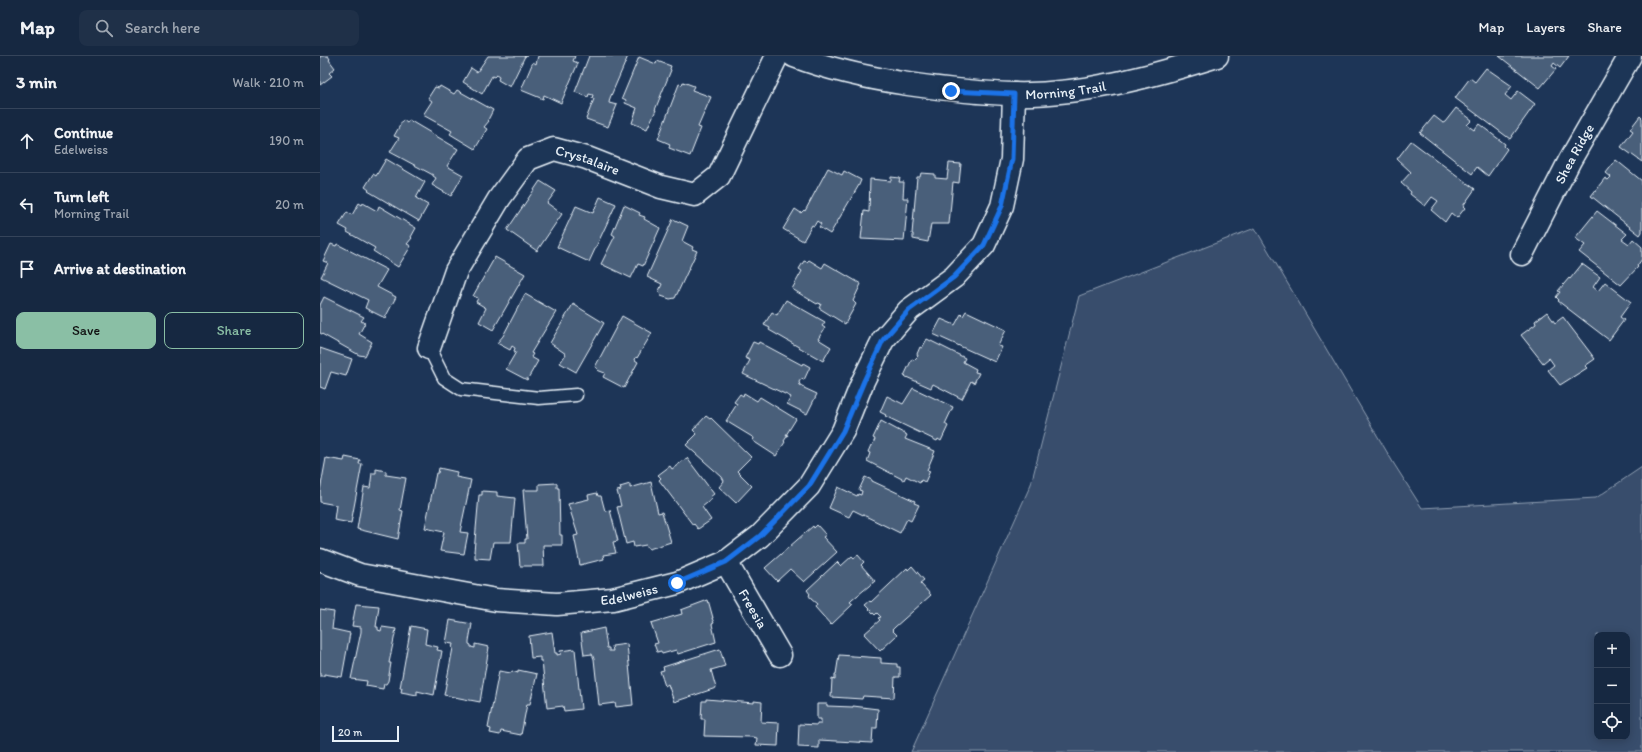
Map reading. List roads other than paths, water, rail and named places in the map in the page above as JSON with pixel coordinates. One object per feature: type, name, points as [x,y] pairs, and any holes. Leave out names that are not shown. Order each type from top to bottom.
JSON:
[{"type":"street","name":"Crystalaire","points":[[429,348],[456,271],[499,199],[528,159],[554,148],[587,158],[661,187],[695,195],[719,176],[777,56]]},
{"type":"street","name":"Morning Trail","points":[[794,56],[824,67],[867,77],[951,91],[1014,94],[1056,92],[1112,84],[1167,72],[1217,56]]},
{"type":"street","name":"Shea Ridge","points":[[1522,254],[1570,160],[1630,56]]},
{"type":"street","name":"Edelweiss","points":[[320,560],[360,575],[496,600],[557,604],[613,600],[677,583],[726,562],[760,536],[809,486],[843,431],[883,340],[909,310],[954,277],[984,245],[1002,206],[1012,159],[1014,94]]},
{"type":"street","name":"Freesia","points":[[726,562],[780,656]]},
{"type":"lane","points":[[429,348],[444,378],[461,389],[539,398],[576,395]]}]
